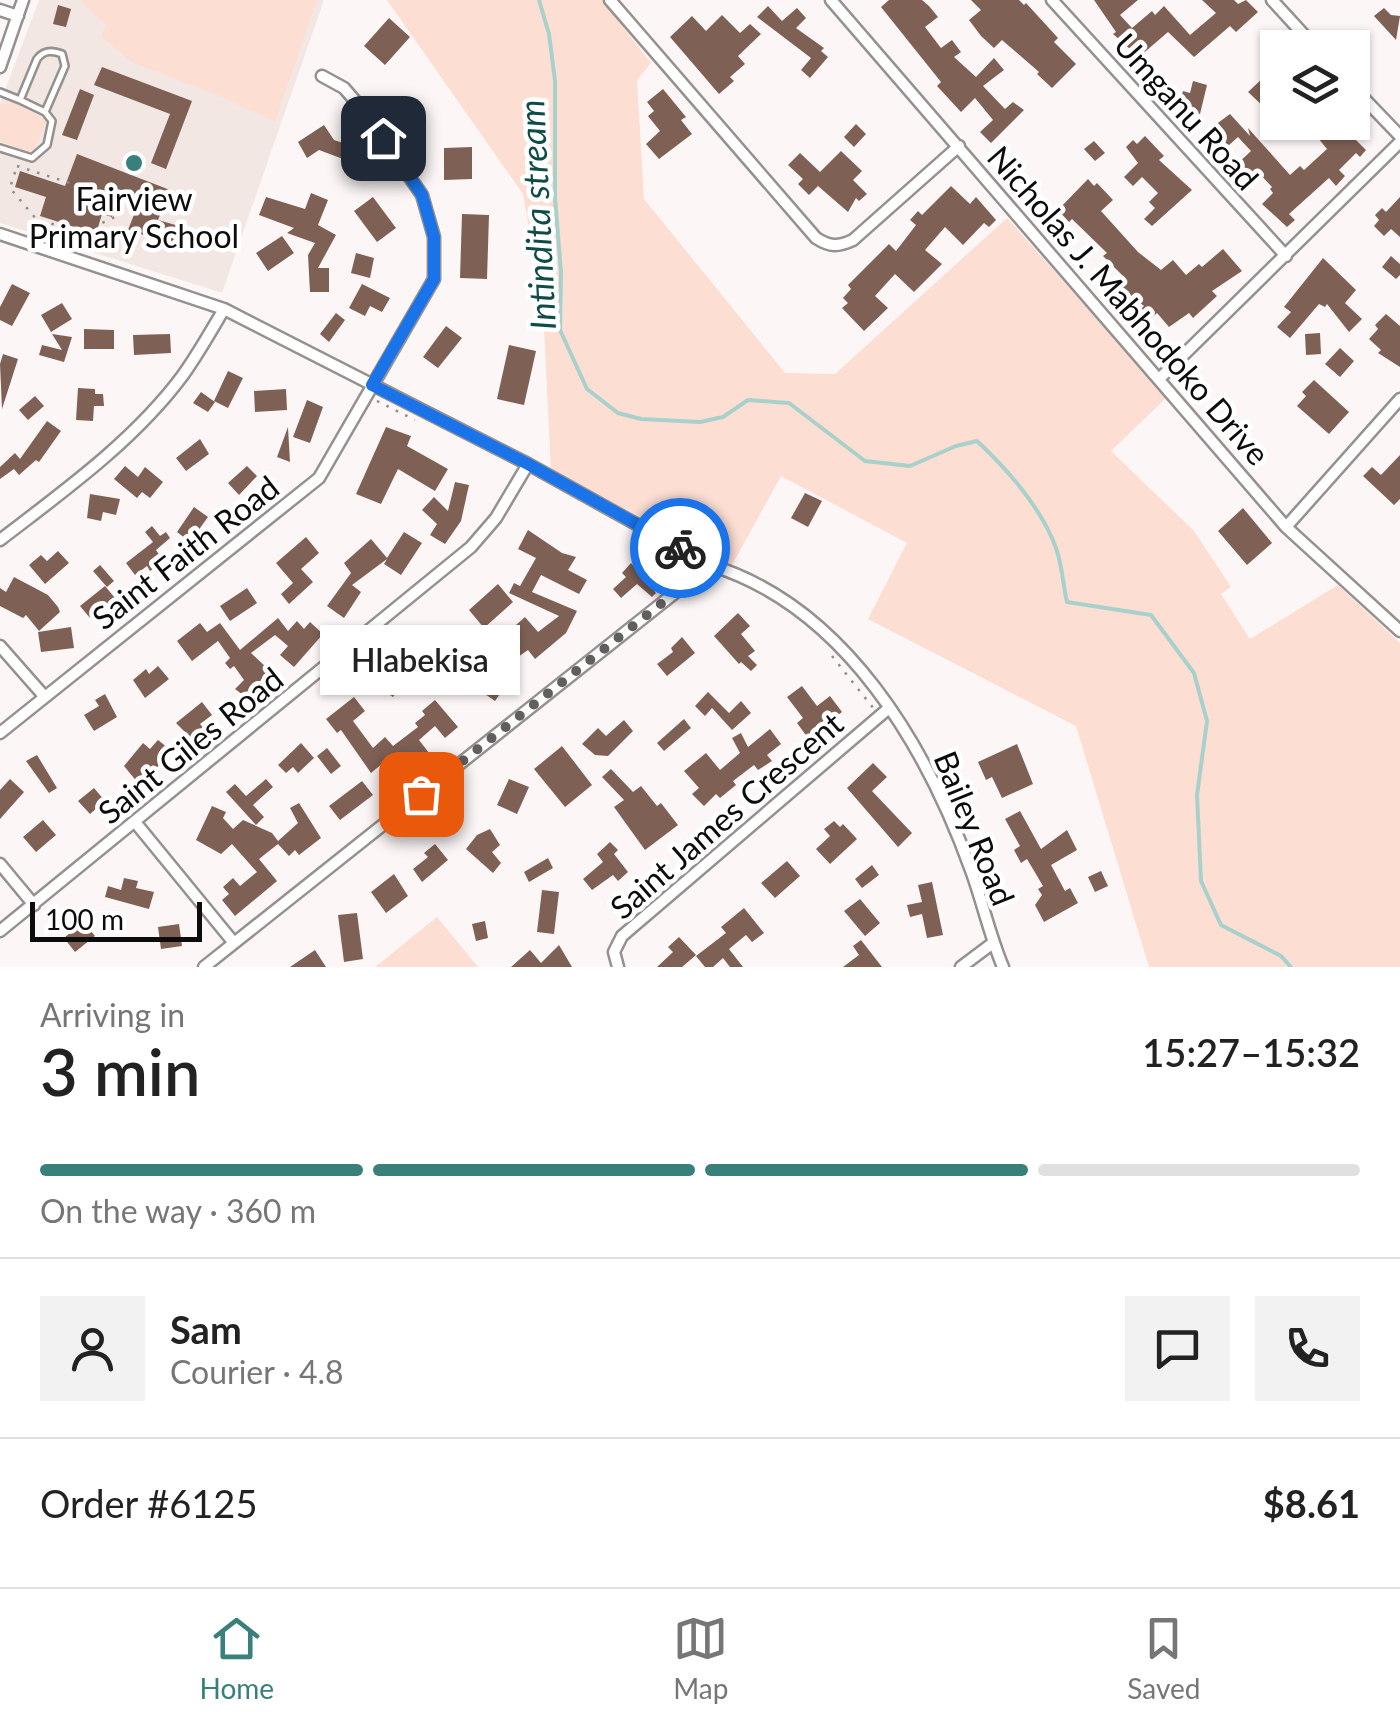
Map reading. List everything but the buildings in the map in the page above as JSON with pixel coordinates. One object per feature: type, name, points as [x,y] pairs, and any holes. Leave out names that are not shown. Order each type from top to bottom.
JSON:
[{"type":"street","points":[[0,67],[23,0]]},
{"type":"street","points":[[610,0],[825,244],[843,245],[853,240],[958,146]]},
{"type":"street","points":[[835,4],[849,0]]},
{"type":"street","name":"Umganu Road","points":[[1052,0],[1286,256]]},
{"type":"street","points":[[1272,0],[1300,30]]},
{"type":"street","name":"Nicholas J. Mabhodoko Drive","points":[[835,4],[1286,527],[1400,631]]},
{"type":"street","points":[[0,10],[18,16]]},
{"type":"street","name":"Saint Faith Road","points":[[0,733],[319,478],[434,279],[434,237],[422,195],[364,110],[344,88],[322,76]]},
{"type":"street","points":[[1160,378],[1400,139],[1370,106]]},
{"type":"street","name":"Bailey Road","points":[[0,234],[224,309],[370,390],[528,464],[710,565],[738,573],[827,632],[889,708],[935,782],[972,874],[1002,967]]},
{"type":"street","points":[[0,540],[98,462],[151,412],[184,373],[224,309]]},
{"type":"street","points":[[1286,527],[1400,399]]},
{"type":"street","name":"Saint Giles Road","points":[[0,932],[471,548],[496,518],[528,464]]},
{"type":"street","points":[[204,967],[710,565]]},
{"type":"street","points":[[0,646],[44,696]]},
{"type":"street","name":"Saint James Crescent","points":[[618,967],[614,952],[622,936],[889,708]]},
{"type":"street","points":[[135,822],[234,943]]},
{"type":"street","points":[[0,864],[34,905]]},
{"type":"street","points":[[962,967],[993,943]]},
{"type":"lane","points":[[20,100],[41,54],[62,54],[65,66],[45,112]]},
{"type":"lane","points":[[0,92],[45,112],[52,121],[52,132],[40,154],[32,158],[0,148]]},
{"type":"path","points":[[17,166],[113,197],[120,205],[117,216],[102,223],[98,236],[74,230],[37,220],[10,188],[17,166]]},
{"type":"path","points":[[65,256],[74,230]]},
{"type":"path","points":[[370,390],[421,423]]},
{"type":"path","points":[[830,654],[879,716]]},
{"type":"shaded area","name":"Fairview Primary School","points":[[39,0],[324,0],[222,293],[0,223],[0,103]]},
{"type":"shaded area","points":[[80,0],[317,0],[275,122],[131,62],[101,36],[106,25]]},
{"type":"shaded area","points":[[387,0],[602,0],[651,63],[637,80],[644,199],[785,373],[835,374],[1007,218],[1167,397],[1111,451],[1194,531],[1231,587],[1221,594],[1250,639],[1338,585],[1400,643],[1400,967],[1149,967],[1076,726],[868,619],[907,543],[781,476],[732,565],[551,470],[543,308],[523,194]]},
{"type":"shaded area","points":[[13,101],[47,121],[30,152],[0,141],[0,105]]},
{"type":"shaded area","points":[[437,917],[478,967],[375,967]]},
{"type":"waterway","name":"Intindita stream","points":[[539,0],[549,34],[555,81],[560,330],[587,389],[618,413],[641,419],[700,422],[723,417],[748,400],[789,403],[865,461],[910,466],[977,441],[1012,477],[1042,518],[1058,554],[1067,602],[1151,615],[1194,673],[1207,721],[1197,795],[1201,881],[1221,925],[1281,956],[1291,967]]},
{"type":"way so far","points":[[421,794],[710,565],[680,548]]},
{"type":"place","name":"Fairview Primary School","points":[[134,163]]},
{"type":"place","name":"Hlabekisa","points":[[421,794]]},
{"type":"route","points":[[383,138],[422,195],[434,237],[434,279],[372,385],[528,464],[680,548]]}]
